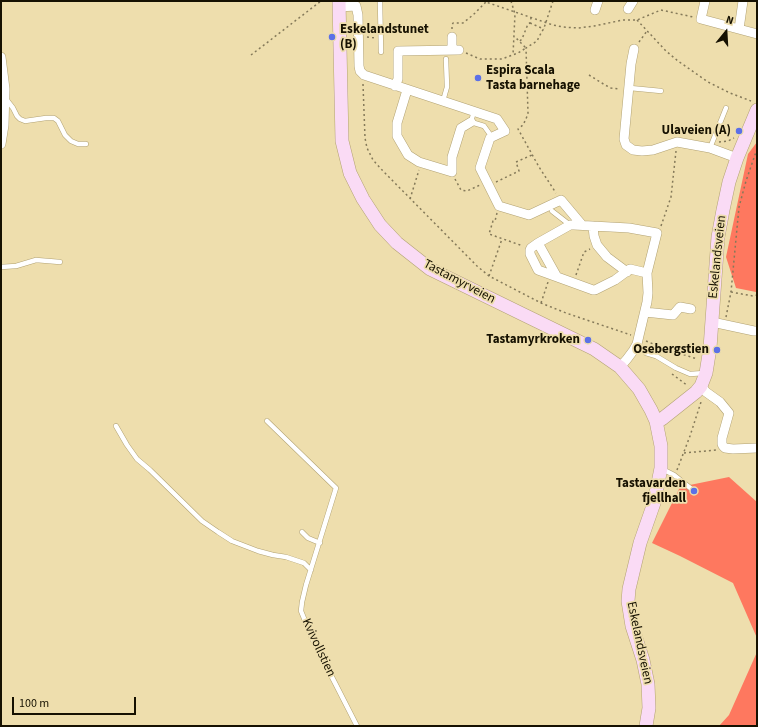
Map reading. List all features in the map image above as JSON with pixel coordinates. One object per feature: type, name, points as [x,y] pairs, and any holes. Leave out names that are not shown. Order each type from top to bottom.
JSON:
[{"type":"main road","name":"Tastamyrveien","points":[[339,4],[342,141],[350,173],[363,199],[380,225],[397,243],[430,269],[594,349],[620,367],[639,389],[654,416]]},
{"type":"main road","name":"Eskelandsveien","points":[[654,416],[662,419],[696,392],[703,389],[710,348],[718,323],[718,237],[729,182],[755,106]]},
{"type":"main road","name":"Eskelandsveien","points":[[646,726],[649,708],[648,684],[632,626],[628,601],[640,543],[654,503],[661,468],[661,446],[654,416]]},
{"type":"street","points":[[595,10],[598,1]]},
{"type":"street","points":[[704,1],[701,19],[757,34]]},
{"type":"street","points":[[738,29],[742,1]]},
{"type":"street","points":[[339,4],[357,3],[359,66],[362,74],[367,77],[497,119],[505,131],[490,138],[480,168],[499,206],[529,215],[560,200],[582,225]]},
{"type":"street","points":[[395,86],[398,79],[398,51],[455,50],[452,37]]},
{"type":"street","points":[[634,49],[631,64],[624,139],[626,145],[633,150],[642,151],[653,150],[676,142],[711,146],[737,158]]},
{"type":"street","points":[[1,57],[5,89],[4,125],[1,144]]},
{"type":"street","points":[[407,90],[397,123],[397,136],[408,155],[422,163],[452,172],[452,157],[461,128],[470,122]]},
{"type":"street","points":[[620,367],[627,360],[637,344],[648,293],[647,273],[657,233],[629,228],[570,225],[530,250],[530,254],[538,270],[595,290],[615,280],[631,269],[647,273]]},
{"type":"street","points":[[593,226],[597,245],[607,257],[627,272]]},
{"type":"street","points":[[535,246],[554,276]]},
{"type":"street","points":[[645,312],[672,315],[680,307],[691,308]]},
{"type":"street","points":[[718,323],[757,331]]},
{"type":"street","points":[[703,389],[730,412],[722,438],[722,444],[725,448],[757,448]]},
{"type":"lane","points":[[380,1],[381,52]]},
{"type":"lane","points":[[443,101],[447,87],[446,59]]},
{"type":"lane","points":[[629,89],[661,91]]},
{"type":"lane","points":[[5,97],[20,119],[25,121],[54,118],[58,121],[65,135],[71,141],[78,144],[86,144]]},
{"type":"lane","points":[[711,146],[726,108]]},
{"type":"lane","points":[[474,111],[470,122],[484,126],[489,133]]},
{"type":"lane","points":[[552,211],[570,225]]},
{"type":"lane","points":[[1,267],[16,266],[36,260],[60,262]]},
{"type":"lane","points":[[646,353],[656,356],[676,368],[690,374],[706,373]]},
{"type":"lane","name":"Kvivollstien","points":[[267,422],[336,488],[311,570],[302,602],[301,612],[312,638],[357,726]]},
{"type":"lane","points":[[116,426],[127,445],[137,458],[202,521],[232,541],[258,551],[286,557],[304,563],[311,570]]},
{"type":"lane","points":[[661,468],[674,475],[694,491]]},
{"type":"lane","points":[[302,532],[308,538],[320,543]]},
{"type":"path","points":[[250,55],[321,1]]},
{"type":"path","points":[[512,1],[515,14],[513,55]]},
{"type":"path","points":[[455,50],[480,59],[502,59],[513,55],[537,41],[544,29],[553,1]]},
{"type":"path","points":[[452,37],[452,24],[463,23],[486,2]]},
{"type":"path","points":[[520,41],[528,24],[530,23],[531,17]]},
{"type":"path","points":[[637,20],[666,52],[708,82],[755,106]]},
{"type":"path","points":[[530,23],[544,29]]},
{"type":"path","points":[[634,49],[647,31]]},
{"type":"path","points":[[514,36],[526,48],[528,113],[523,125],[518,129],[560,200]]},
{"type":"path","points":[[363,37],[381,38]]},
{"type":"path","points":[[362,74],[365,138],[367,148],[373,160],[477,266],[489,276],[541,303],[634,336]]},
{"type":"path","points":[[589,75],[612,88],[629,89]]},
{"type":"path","points":[[711,146],[736,137]]},
{"type":"path","points":[[660,227],[670,197],[676,142]]},
{"type":"path","points":[[718,323],[728,311],[739,207],[746,180],[757,149]]},
{"type":"path","points":[[452,172],[461,190],[468,191],[519,171],[516,162],[532,155]]},
{"type":"path","points":[[410,199],[422,163]]},
{"type":"path","points":[[495,220],[493,220],[489,234],[502,239],[535,246]]},
{"type":"path","points":[[489,276],[502,239]]},
{"type":"path","points":[[574,283],[584,252],[597,245]]},
{"type":"path","points":[[541,303],[554,276]]},
{"type":"path","points":[[731,292],[753,296],[757,295]]},
{"type":"path","points":[[641,339],[698,359]]},
{"type":"path","points":[[666,492],[683,453],[702,399],[703,389]]},
{"type":"path","points":[[683,453],[725,448]]},
{"type":"shaded area","points":[[757,142],[756,292],[736,288],[726,257],[748,154]]},
{"type":"shaded area","points":[[729,477],[757,502],[757,638],[733,583],[652,543],[680,487]]},
{"type":"shaded area","points":[[757,652],[757,726],[719,726],[729,715]]},
{"type":"place","name":"Eskelandstunet (B)","points":[[332,37]]},
{"type":"place","name":"Espira Scala Tasta barnehage","points":[[478,78]]},
{"type":"place","name":"Ulaveien (A)","points":[[739,131]]},
{"type":"place","name":"Tastamyrkroken","points":[[588,340]]},
{"type":"place","name":"Osebergstien","points":[[717,350]]},
{"type":"place","name":"Tastavarden fjellhall","points":[[694,491]]}]
